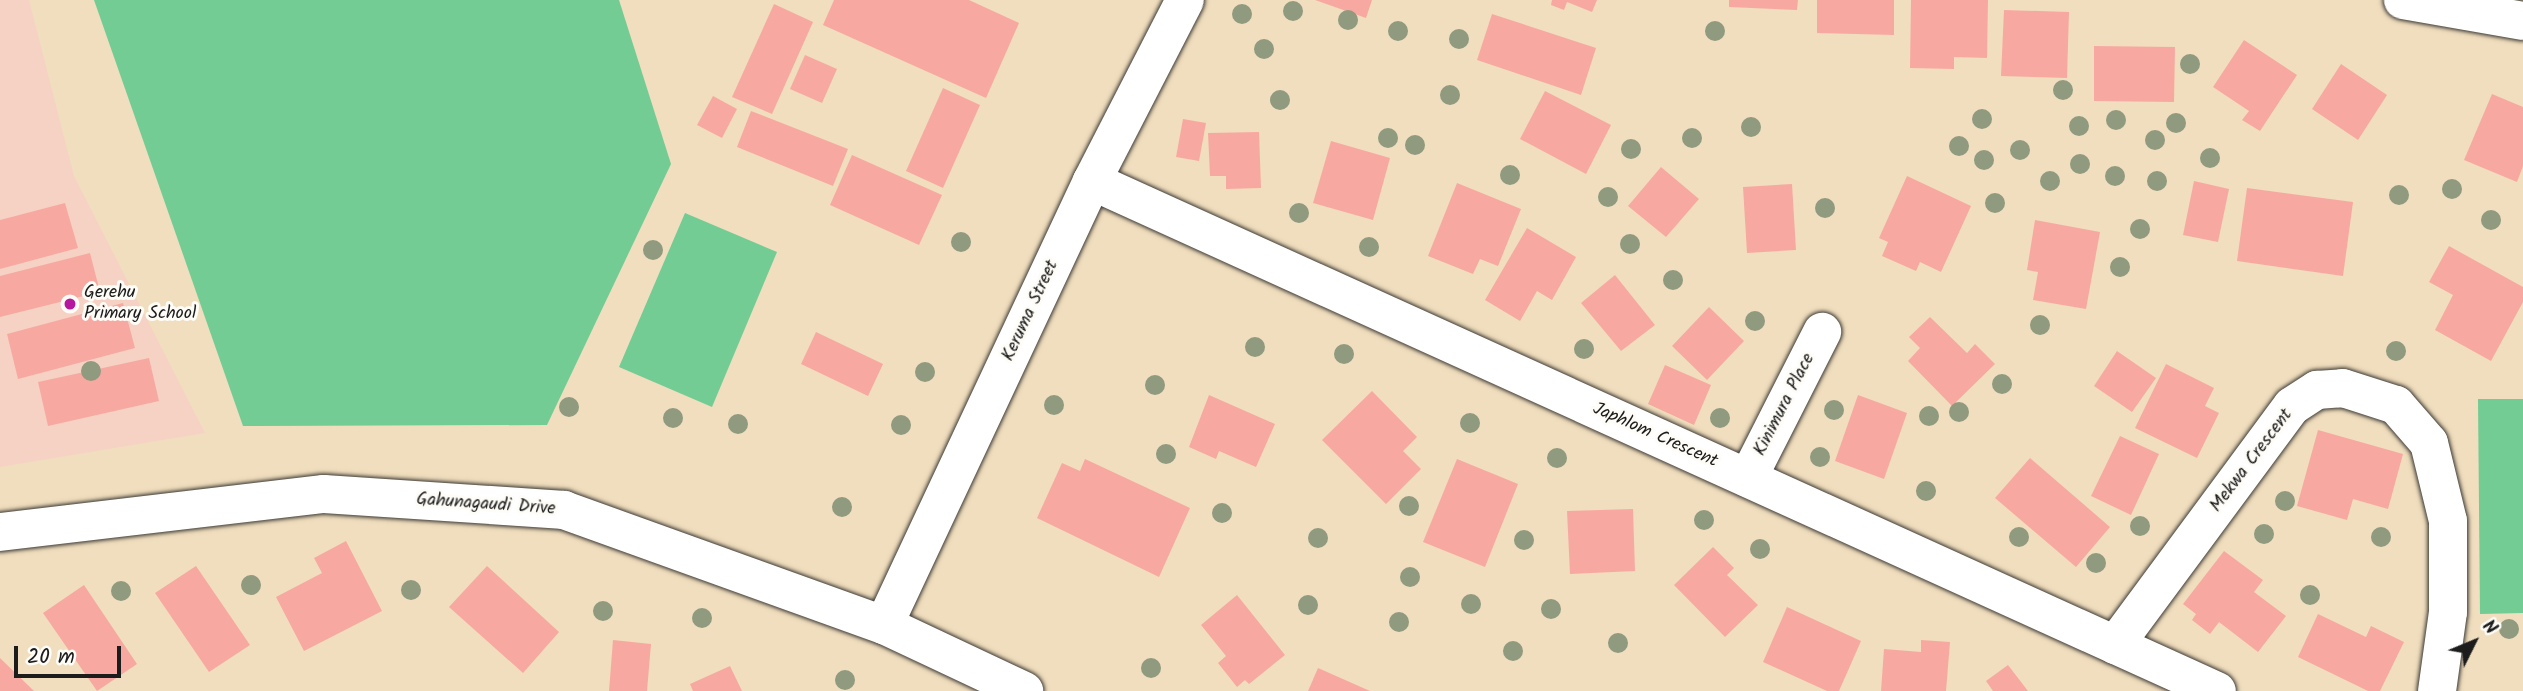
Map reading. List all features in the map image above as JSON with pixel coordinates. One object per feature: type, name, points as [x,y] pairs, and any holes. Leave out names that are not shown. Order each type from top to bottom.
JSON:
[{"type":"street","name":"Keruma Street","points":[[884,625],[1092,181],[1185,0]]},
{"type":"street","points":[[2403,0],[2523,21]]},
{"type":"street","name":"Japhlom Crescent","points":[[1092,181],[2217,691]]},
{"type":"street","name":"Kinimura Place","points":[[1748,478],[1822,332]]},
{"type":"street","name":"Mekwa Crescent","points":[[2115,645],[2292,406],[2317,390],[2343,388],[2396,405],[2430,443],[2448,521],[2448,612],[2437,691]]},
{"type":"street","name":"Gahunagaudi Drive","points":[[0,532],[324,494],[564,510],[884,625],[1024,691]]},
{"type":"shaded area","name":"Gerehu Primary School","points":[[0,0],[29,0],[74,176],[205,433],[0,467]]},
{"type":"green space","points":[[94,0],[619,0],[671,164],[547,425],[243,426]]},
{"type":"green space","points":[[685,213],[777,252],[712,407],[619,367]]},
{"type":"green space","points":[[2478,399],[2523,399],[2523,613],[2480,614]]},
{"type":"building","points":[[834,0],[969,0],[1019,23],[986,98],[823,25]]},
{"type":"building","points":[[1315,0],[1372,0],[1366,18]]},
{"type":"building","points":[[1552,0],[1597,0],[1592,12],[1567,2],[1564,10],[1551,5]]},
{"type":"building","points":[[1729,0],[1798,0],[1797,10],[1729,7]]},
{"type":"building","points":[[1817,0],[1894,0],[1894,35],[1817,33]]},
{"type":"building","points":[[1911,0],[1988,0],[1987,58],[1954,57],[1954,69],[1910,68]]},
{"type":"building","points":[[774,4],[813,22],[772,114],[732,97]]},
{"type":"building","points":[[2004,10],[2069,12],[2067,78],[2001,76]]},
{"type":"building","points":[[1492,14],[1596,48],[1581,95],[1477,60]]},
{"type":"building","points":[[2244,40],[2297,75],[2260,131],[2242,120],[2249,111],[2213,87]]},
{"type":"building","points":[[2094,46],[2175,47],[2174,102],[2094,101]]},
{"type":"building","points":[[805,55],[837,69],[822,103],[790,89]]},
{"type":"building","points":[[2341,64],[2387,95],[2358,140],[2312,109]]},
{"type":"building","points":[[943,88],[980,105],[943,188],[906,171]]},
{"type":"building","points":[[1545,91],[1611,125],[1586,174],[1520,139]]},
{"type":"building","points":[[2492,94],[2523,107],[2523,166],[2517,182],[2464,160]]},
{"type":"building","points":[[713,96],[737,109],[722,138],[697,125]]},
{"type":"building","points":[[751,111],[848,149],[833,186],[737,147]]},
{"type":"building","points":[[1183,119],[1206,123],[1199,161],[1176,157]]},
{"type":"building","points":[[1259,132],[1261,188],[1226,189],[1226,176],[1210,176],[1208,133]]},
{"type":"building","points":[[1331,141],[1390,158],[1373,220],[1313,203]]},
{"type":"building","points":[[852,155],[942,195],[919,245],[830,205]]},
{"type":"building","points":[[1661,167],[1699,199],[1666,237],[1628,206]]},
{"type":"building","points":[[1907,176],[1971,206],[1941,272],[1920,262],[1916,271],[1882,256],[1888,242],[1879,238]]},
{"type":"building","points":[[2194,181],[2229,189],[2218,242],[2183,235]]},
{"type":"building","points":[[1457,183],[1521,209],[1498,266],[1480,259],[1473,274],[1428,256]]},
{"type":"building","points":[[1792,184],[1796,250],[1747,253],[1743,187]]},
{"type":"building","points":[[2247,188],[2353,202],[2343,276],[2237,261]]},
{"type":"building","points":[[65,203],[78,248],[0,269],[0,220]]},
{"type":"building","points":[[2035,220],[2100,232],[2086,309],[2033,300],[2038,272],[2027,270]]},
{"type":"building","points":[[1527,228],[1576,257],[1552,300],[1537,291],[1520,321],[1485,300]]},
{"type":"building","points":[[2449,246],[2523,287],[2523,302],[2491,361],[2435,330],[2453,295],[2429,282]]},
{"type":"building","points":[[90,253],[100,292],[0,317],[0,276]]},
{"type":"building","points":[[1615,275],[1655,325],[1621,351],[1581,303]]},
{"type":"building","points":[[123,303],[135,348],[18,379],[7,334]]},
{"type":"building","points":[[1709,307],[1744,341],[1707,380],[1672,346]]},
{"type":"building","points":[[1930,317],[1967,353],[1975,344],[1995,364],[1952,406],[1908,361],[1920,348],[1909,337]]},
{"type":"building","points":[[816,332],[883,364],[868,396],[801,364]]},
{"type":"building","points":[[2117,351],[2156,378],[2132,412],[2094,386]]},
{"type":"building","points":[[149,358],[159,401],[48,426],[38,382]]},
{"type":"building","points":[[2166,364],[2214,388],[2205,406],[2219,413],[2197,458],[2135,428]]},
{"type":"building","points":[[1665,365],[1711,385],[1694,425],[1648,404]]},
{"type":"building","points":[[1372,391],[1417,437],[1403,451],[1421,469],[1386,504],[1322,440]]},
{"type":"building","points":[[1209,395],[1275,424],[1256,467],[1219,451],[1216,459],[1189,447]]},
{"type":"building","points":[[1858,395],[1907,413],[1884,479],[1835,461]]},
{"type":"building","points":[[2318,430],[2403,454],[2388,509],[2353,499],[2347,520],[2297,506]]},
{"type":"building","points":[[2120,436],[2159,454],[2131,515],[2091,496]]},
{"type":"building","points":[[2030,458],[2110,527],[2076,567],[1995,498]]},
{"type":"building","points":[[1085,459],[1190,508],[1159,577],[1037,518],[1062,463],[1080,471]]},
{"type":"building","points":[[1457,459],[1518,484],[1485,567],[1423,542]]},
{"type":"building","points":[[1633,509],[1635,571],[1570,574],[1567,511]]},
{"type":"building","points":[[346,541],[382,611],[304,651],[276,597],[322,573],[314,558]]},
{"type":"building","points":[[1713,547],[1734,568],[1727,575],[1758,605],[1725,637],[1674,585]]},
{"type":"building","points":[[2224,551],[2263,580],[2254,592],[2286,616],[2258,652],[2219,622],[2210,634],[2192,620],[2196,614],[2183,604]]},
{"type":"building","points":[[196,566],[250,645],[209,672],[155,593]]},
{"type":"building","points":[[487,566],[559,632],[523,673],[449,607]]},
{"type":"building","points":[[84,585],[137,664],[97,691],[43,613]]},
{"type":"building","points":[[1237,595],[1285,655],[1249,684],[1245,680],[1237,687],[1218,663],[1226,656],[1201,625]]},
{"type":"building","points":[[1787,607],[1861,641],[1839,691],[1827,691],[1763,662]]},
{"type":"building","points":[[2318,614],[2366,637],[2371,626],[2404,642],[2380,691],[2368,691],[2298,657]]},
{"type":"building","points":[[613,640],[651,644],[647,691],[609,691]]},
{"type":"building","points":[[1921,640],[1950,642],[1946,691],[1881,691],[1884,649],[1921,652]]},
{"type":"building","points":[[0,658],[34,691],[0,691]]},
{"type":"building","points":[[2008,665],[2028,691],[1993,691],[1986,681]]},
{"type":"building","points":[[730,666],[742,691],[693,691],[690,684]]},
{"type":"building","points":[[1318,668],[1370,691],[1308,691]]},
{"type":"place","name":"Gerehu Primary School","points":[[70,304]]}]
